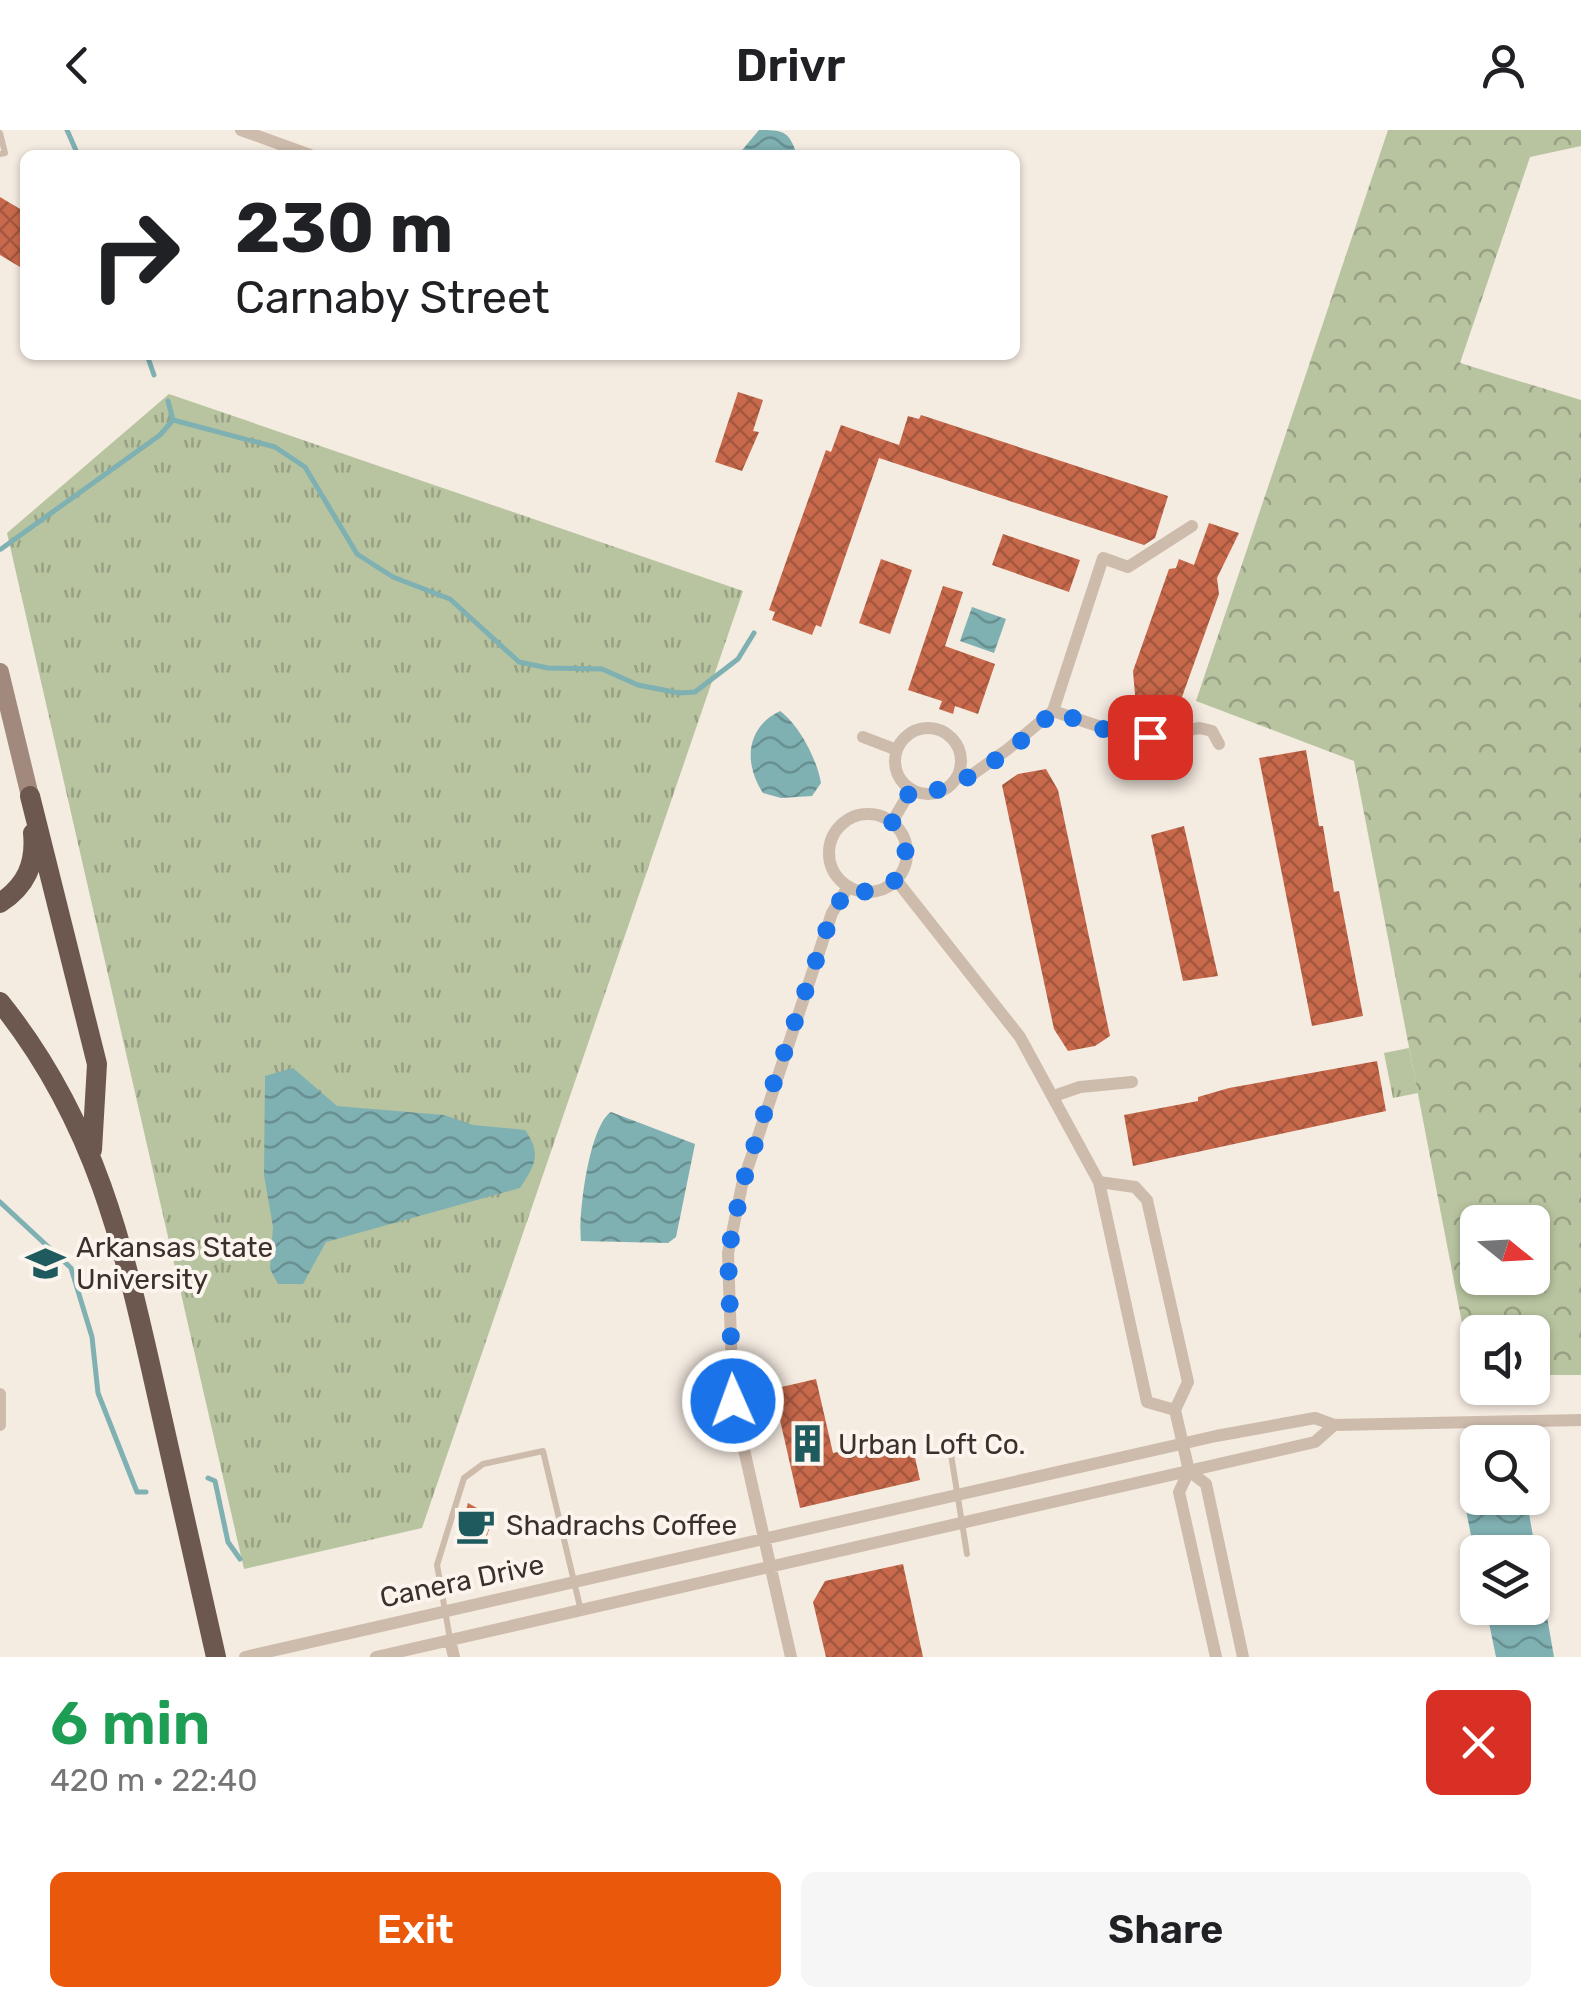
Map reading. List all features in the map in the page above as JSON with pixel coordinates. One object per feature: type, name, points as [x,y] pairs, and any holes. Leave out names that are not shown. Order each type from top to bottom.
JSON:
[{"type":"highway","points":[[0,903],[24,883],[30,868],[35,849],[30,796]]},
{"type":"highway","points":[[30,796],[98,1064],[92,1152]]},
{"type":"highway","points":[[0,1002],[64,1094],[92,1152],[118,1226],[216,1657]]},
{"type":"main road","points":[[0,672],[30,796]]},
{"type":"street","points":[[241,130],[296,150]]},
{"type":"street","points":[[991,761],[960,750],[948,734],[928,728],[909,734],[897,750],[897,772],[911,790],[941,792],[957,778],[969,776],[991,761],[1053,711],[1103,558],[1128,566],[1192,526]]},
{"type":"street","points":[[1053,711],[1134,738],[1200,728],[1212,731],[1219,744]]},
{"type":"street","points":[[863,737],[897,750]]},
{"type":"street","points":[[957,778],[960,750]]},
{"type":"street","points":[[892,822],[911,790]]},
{"type":"street","points":[[856,816],[881,816],[892,822],[907,844],[904,870],[896,881],[873,893],[848,888],[838,879],[829,855],[836,831],[856,816]]},
{"type":"street","points":[[896,881],[1020,1036],[1054,1096],[1099,1182],[1147,1402],[1176,1410]]},
{"type":"street","points":[[791,1657],[733,1401],[728,1253],[742,1186],[772,1088],[832,914],[848,888]]},
{"type":"street","points":[[1054,1096],[1080,1087],[1132,1082]]},
{"type":"street","points":[[1099,1182],[1135,1187],[1148,1200],[1188,1382],[1176,1410],[1188,1471],[1180,1492],[1216,1657]]},
{"type":"street","points":[[0,1394],[0,1425]]},
{"type":"street","name":"Canera Drive","points":[[245,1657],[1182,1442],[1315,1418],[1334,1426],[1581,1420]]},
{"type":"street","name":"Canera Drive","points":[[376,1657],[1315,1442],[1334,1426]]},
{"type":"street","points":[[1188,1471],[1206,1484],[1244,1657]]},
{"type":"street","points":[[450,1640],[454,1657]]},
{"type":"lane","points":[[0,132],[5,153],[0,154]]},
{"type":"lane","points":[[948,1442],[967,1554]]},
{"type":"lane","points":[[450,1640],[437,1565],[464,1478],[483,1464],[543,1451],[581,1611]]},
{"type":"green space","points":[[1388,130],[1581,130],[1581,146],[1530,157],[1460,363],[1581,400],[1581,1375],[1550,1375],[1550,1315],[1460,1315],[1354,761],[1196,701]]},
{"type":"green space","points":[[169,394],[743,591],[422,1528],[244,1569],[7,533]]},
{"type":"green space","points":[[1409,1048],[1418,1093],[1393,1098],[1384,1053]]},
{"type":"water","points":[[759,130],[784,134],[795,150],[742,150]]},
{"type":"water","points":[[972,607],[1006,619],[994,653],[960,641]]},
{"type":"water","points":[[780,711],[800,734],[816,764],[821,783],[812,796],[781,798],[763,793],[757,782],[751,759],[754,737],[768,718]]},
{"type":"water","points":[[293,1068],[337,1106],[444,1115],[473,1125],[525,1130],[534,1146],[533,1166],[520,1188],[326,1242],[303,1284],[278,1284],[270,1269],[273,1227],[264,1175],[265,1076]]},
{"type":"water","points":[[611,1112],[695,1144],[676,1237],[668,1243],[581,1241],[583,1192],[591,1152],[603,1120]]},
{"type":"water","points":[[1467,1515],[1529,1515],[1533,1535],[1471,1535]]},
{"type":"water","points":[[1489,1625],[1548,1625],[1554,1657],[1496,1657]]},
{"type":"building","points":[[0,197],[20,209],[20,267],[0,255]]},
{"type":"building","points":[[738,392],[763,400],[753,431],[759,432],[742,471],[715,462]]},
{"type":"building","points":[[921,415],[1168,496],[1155,538],[1144,545],[879,458],[821,627],[816,625],[812,635],[772,620],[775,612],[769,610],[787,559],[826,450],[831,452],[841,425],[899,445],[908,416],[919,419]]},
{"type":"building","points":[[1209,523],[1239,533],[1217,578],[1219,594],[1182,697],[1159,705],[1135,695],[1133,671],[1169,569],[1176,568],[1179,559],[1194,565]]},
{"type":"building","points":[[1003,534],[1080,560],[1069,592],[992,565]]},
{"type":"building","points":[[881,559],[912,570],[890,634],[859,623]]},
{"type":"building","points":[[943,586],[963,592],[945,646],[995,664],[978,714],[955,706],[953,714],[939,709],[942,701],[908,690]]},
{"type":"building","points":[[1306,750],[1319,826],[1323,826],[1334,892],[1339,891],[1363,1016],[1312,1026],[1259,758]]},
{"type":"building","points":[[1046,769],[1058,790],[1110,1036],[1095,1046],[1068,1051],[1054,1029],[1002,785],[1018,774]]},
{"type":"building","points":[[1184,826],[1218,976],[1183,981],[1151,835]]},
{"type":"building","points":[[1377,1061],[1386,1111],[1133,1166],[1124,1115],[1198,1101],[1198,1097],[1229,1088]]},
{"type":"building","name":"Urban Loft Co.","points":[[816,1379],[833,1453],[910,1435],[920,1480],[800,1508],[773,1389]]},
{"type":"building","name":"Shadrachs Coffee","points":[[468,1503],[493,1517],[485,1542],[459,1534]]},
{"type":"building","points":[[903,1564],[923,1657],[826,1657],[813,1602],[825,1581]]},
{"type":"waterway","points":[[67,130],[76,150]]},
{"type":"waterway","points":[[149,360],[154,375]]},
{"type":"waterway","points":[[168,401],[173,420]]},
{"type":"waterway","points":[[1,549],[160,435],[173,420],[275,447],[305,467],[357,554],[393,577],[450,599],[519,662],[548,668],[602,669],[638,685],[695,692],[738,659],[754,633]]},
{"type":"waterway","points":[[0,1202],[71,1268],[92,1337],[98,1393],[137,1492],[146,1492]]},
{"type":"waterway","points":[[208,1478],[215,1481],[228,1542],[240,1559]]},
{"type":"place","name":"Arkansas State University","points":[[46,1263]]},
{"type":"place","name":"Urban Loft Co.","points":[[808,1444]]},
{"type":"place","name":"Shadrachs Coffee","points":[[476,1525]]},
{"type":"route","points":[[733,1401],[728,1253],[742,1186],[832,914],[848,888],[873,893],[886,889],[904,870],[907,844],[892,822],[911,790],[921,794],[941,792],[957,778],[969,776],[1008,750],[1053,711],[1120,735],[1150,737]]}]
